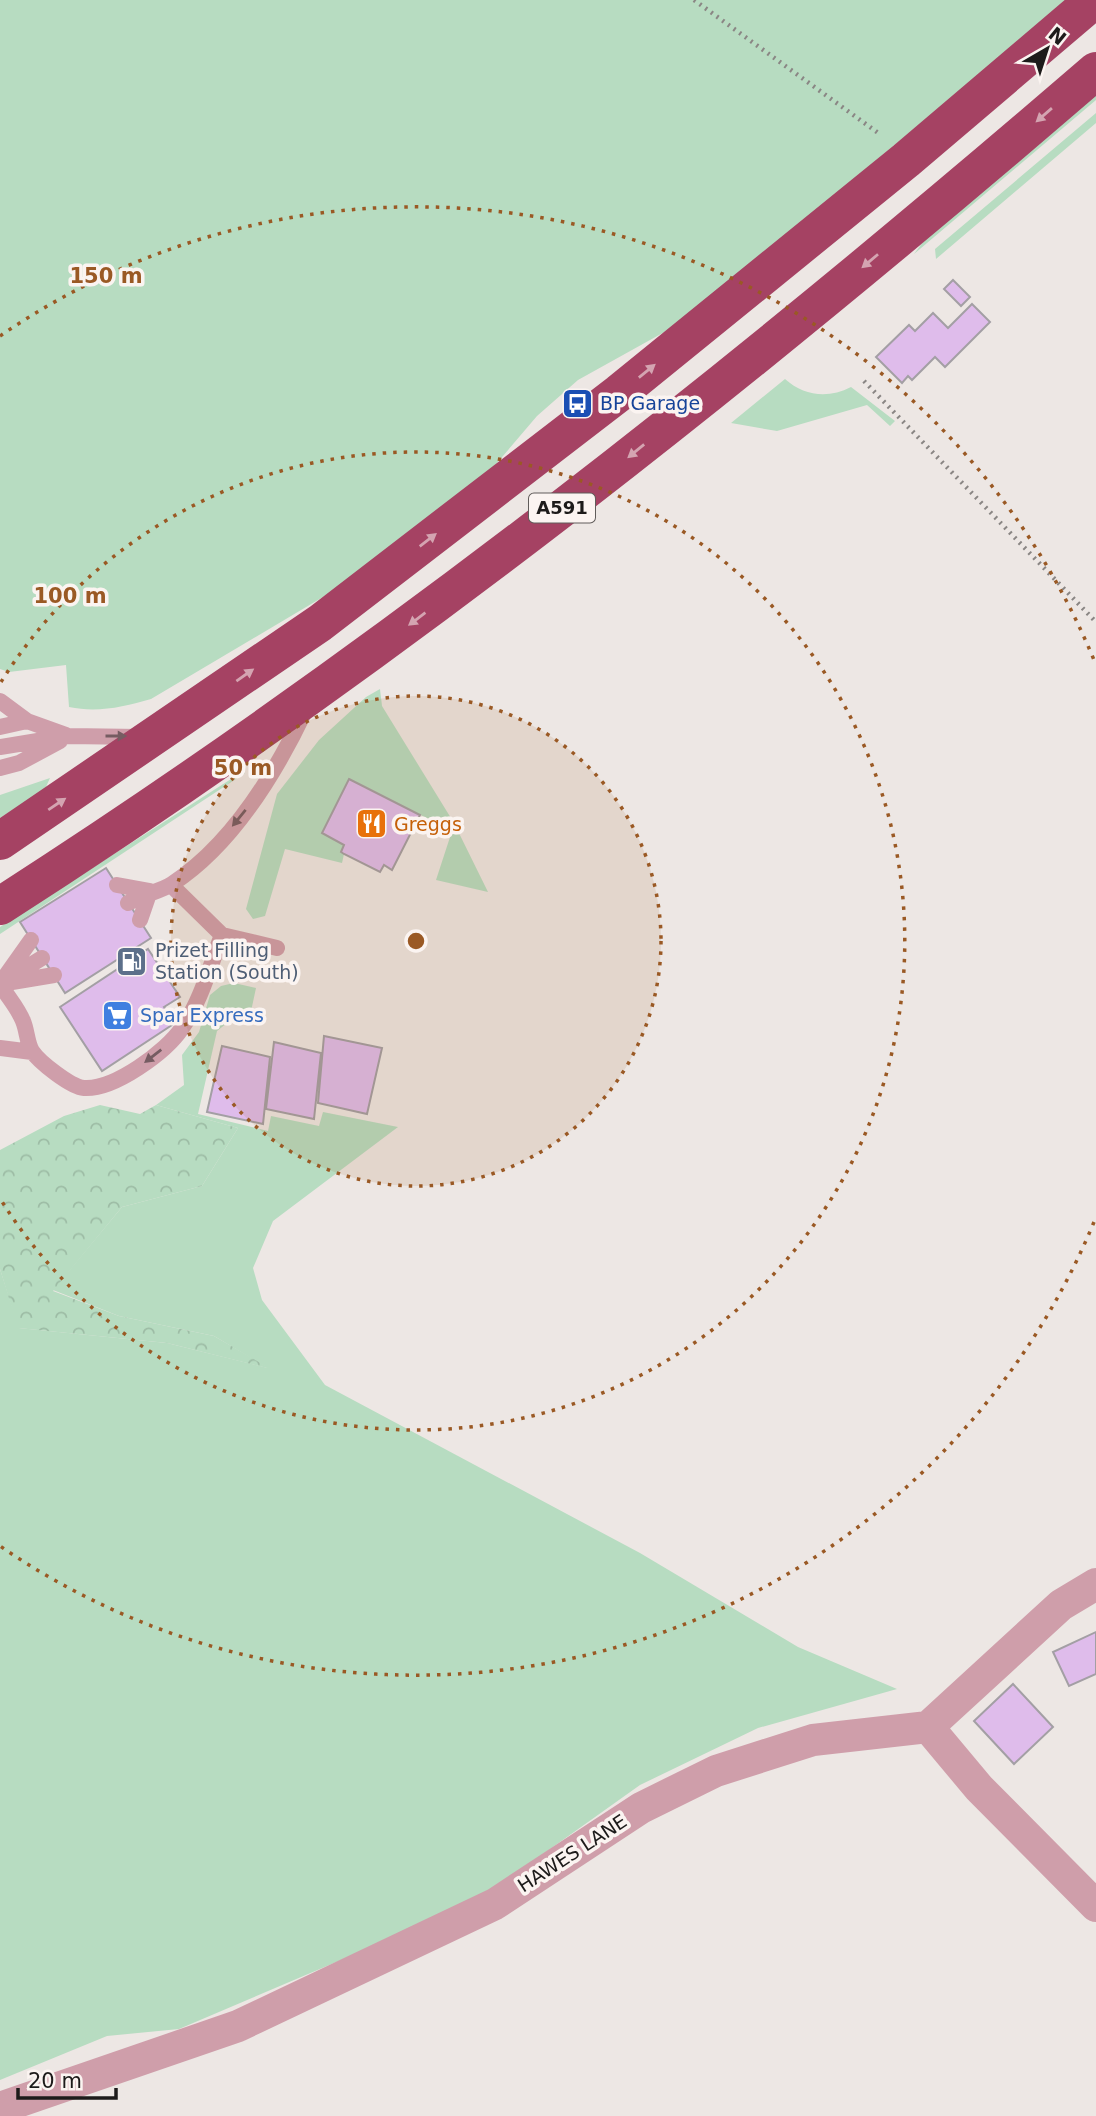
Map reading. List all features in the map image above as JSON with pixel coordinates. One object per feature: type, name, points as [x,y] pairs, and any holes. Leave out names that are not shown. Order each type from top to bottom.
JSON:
[{"type":"highway","name":"A591","points":[[0,841],[320,623],[619,393],[906,160],[1094,0]]},
{"type":"highway","name":"A591","points":[[0,906],[136,819],[312,696],[622,462],[802,317],[1096,71]]},
{"type":"street","points":[[1096,1584],[1061,1605],[928,1727],[979,1787],[1096,1906]]},
{"type":"street","name":"HAWES LANE","points":[[0,2108],[237,2026],[495,1904],[641,1808],[716,1771],[813,1740],[928,1727]]},
{"type":"lane","points":[[128,902],[150,891],[171,885],[216,847],[255,798],[289,744],[312,696]]},
{"type":"lane","points":[[0,701],[27,721],[68,736]]},
{"type":"lane","points":[[0,727],[27,721]]},
{"type":"lane","points":[[0,768],[19,763],[68,736]]},
{"type":"lane","points":[[0,747],[68,736],[156,737]]},
{"type":"lane","points":[[117,885],[150,891]]},
{"type":"lane","points":[[171,885],[222,935],[277,948]]},
{"type":"lane","points":[[140,920],[150,891]]},
{"type":"lane","points":[[0,984],[22,1019],[32,1052],[60,1077],[82,1088],[126,1075],[166,1045],[181,1030],[192,1012],[222,935]]},
{"type":"lane","points":[[0,984],[31,940]]},
{"type":"lane","points":[[0,984],[42,958]]},
{"type":"lane","points":[[0,984],[54,975]]},
{"type":"lane","points":[[0,1048],[32,1052]]},
{"type":"path","points":[[694,0],[884,138]]},
{"type":"path","points":[[864,381],[1096,622]]},
{"type":"green space","points":[[0,0],[1070,0],[677,325],[578,380],[537,416],[486,476],[328,594],[151,699],[121,707],[90,709],[69,707],[66,665],[9,672],[0,669]]},
{"type":"green space","points":[[1096,92],[1096,100],[914,254],[926,238]]},
{"type":"green space","points":[[1096,113],[1096,123],[936,259],[935,249]]},
{"type":"green space","points":[[785,379],[800,389],[816,394],[834,393],[851,387],[895,421],[890,426],[867,405],[777,431],[731,423]]},
{"type":"green space","points":[[380,689],[382,706],[454,823],[488,892],[436,880],[452,831],[350,779],[322,833],[344,845],[341,851],[344,854],[342,863],[285,849],[265,916],[253,919],[246,909],[277,794],[319,740],[366,697]]},
{"type":"green space","points":[[242,772],[245,773],[0,934],[0,927]]},
{"type":"green space","points":[[50,778],[45,789],[0,818],[0,795]]},
{"type":"green space","points":[[234,983],[256,988],[250,1016],[237,1015],[217,1031],[198,1114],[268,1131],[271,1116],[319,1126],[323,1112],[398,1127],[273,1221],[253,1268],[262,1300],[325,1385],[640,1553],[798,1647],[897,1689],[758,1728],[640,1785],[494,1889],[414,1929],[179,2029],[107,2036],[0,2080],[0,1269],[19,1328],[167,1343],[268,1368],[214,1336],[119,1316],[53,1290],[122,1207],[202,1186],[238,1128],[156,1105],[184,1085],[182,1055],[199,1032],[210,995],[221,986]]},
{"type":"green space","points":[[100,1105],[140,1114],[156,1105],[238,1128],[202,1186],[122,1207],[53,1291],[119,1316],[214,1336],[271,1369],[167,1343],[18,1328],[0,1269],[0,1150],[64,1116]]},
{"type":"building","points":[[953,280],[970,297],[961,306],[944,289]]},
{"type":"building","points":[[972,304],[990,322],[945,367],[935,357],[912,380],[908,376],[902,383],[876,357],[909,325],[915,331],[933,313],[948,328]]},
{"type":"building","name":"Greggs","points":[[349,779],[420,815],[392,870],[384,865],[380,872],[344,854],[341,852],[344,845],[322,833]]},
{"type":"building","points":[[106,868],[151,938],[65,993],[20,922]]},
{"type":"building","name":"Spar Express","points":[[148,949],[180,997],[164,1007],[175,1023],[102,1071],[60,1007]]},
{"type":"building","points":[[324,1036],[382,1048],[367,1114],[318,1103]]},
{"type":"building","points":[[274,1042],[321,1053],[314,1119],[266,1109]]},
{"type":"building","points":[[222,1046],[270,1057],[263,1124],[207,1112]]},
{"type":"building","points":[[1096,1632],[1096,1674],[1069,1686],[1053,1652]]},
{"type":"building","points":[[1013,1684],[1053,1727],[1014,1764],[974,1721]]},
{"type":"place","name":"BP Garage","points":[[577,403]]},
{"type":"place","name":"Greggs","points":[[371,824]]},
{"type":"place","name":"Prizet Filling Station (South)","points":[[132,961]]},
{"type":"place","name":"Spar Express","points":[[117,1015]]}]
